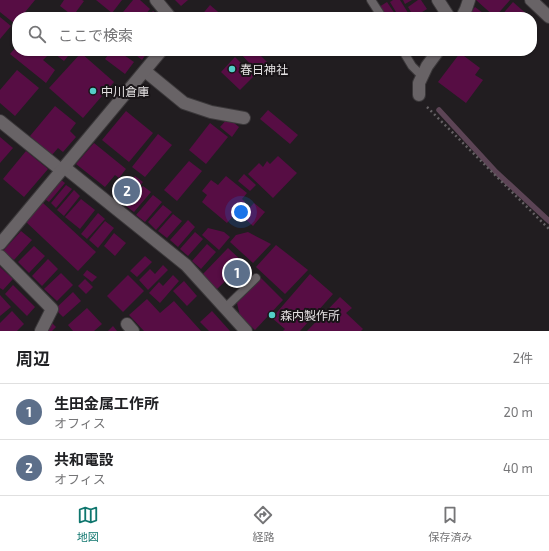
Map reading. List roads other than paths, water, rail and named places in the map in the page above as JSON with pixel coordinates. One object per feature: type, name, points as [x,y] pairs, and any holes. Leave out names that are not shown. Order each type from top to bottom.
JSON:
[{"type":"street","points":[[156,0],[166,12]]},
{"type":"street","points":[[438,0],[446,12]]},
{"type":"street","points":[[464,12],[469,0]]},
{"type":"street","points":[[531,0],[549,17]]},
{"type":"street","points":[[0,244],[157,56]]},
{"type":"street","points":[[419,95],[419,83],[427,66],[434,56]]},
{"type":"street","points":[[145,71],[184,103],[211,112],[244,118]]},
{"type":"street","points":[[0,121],[186,265],[246,331]]},
{"type":"street","points":[[0,256],[52,309],[41,331]]},
{"type":"lane","points":[[371,0],[379,12]]},
{"type":"lane","points":[[406,56],[412,66],[422,76]]},
{"type":"lane","points":[[225,308],[256,278]]},
{"type":"waterway","points":[[439,110],[496,172],[549,221]]},
{"type":"place","name":"春日神社","points":[[232,69]]},
{"type":"place","name":"中川倉庫","points":[[93,91]]},
{"type":"place","name":"共和電設","points":[[127,191]]},
{"type":"place","name":"生田金属工作所","points":[[237,273]]},
{"type":"place","name":"森内製作所","points":[[272,315]]}]
